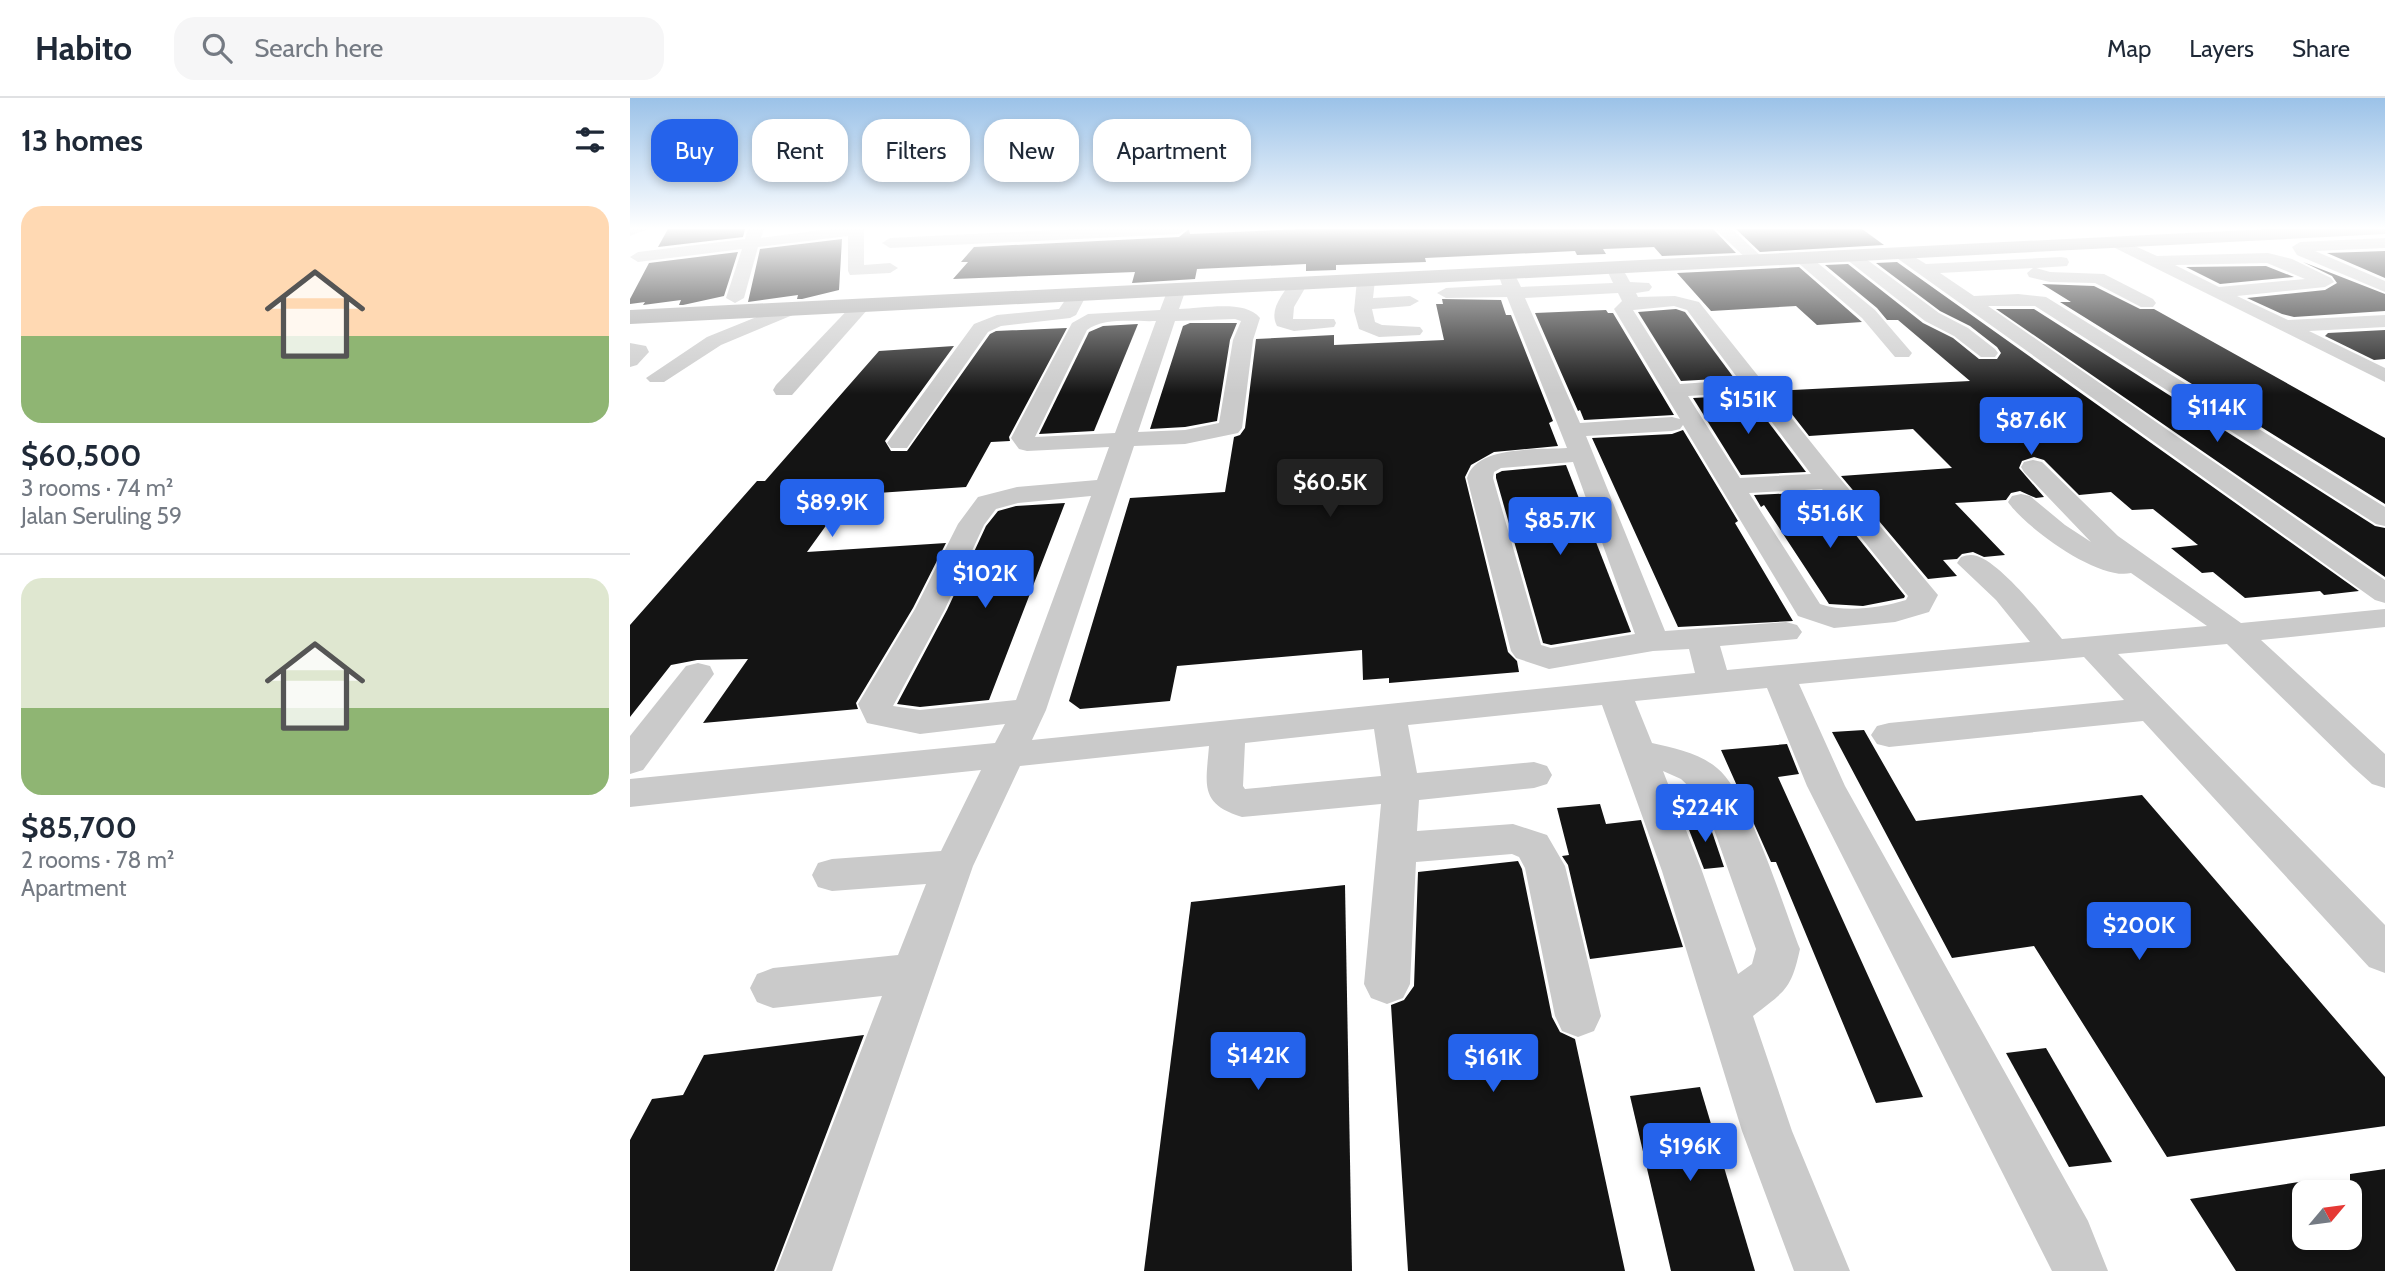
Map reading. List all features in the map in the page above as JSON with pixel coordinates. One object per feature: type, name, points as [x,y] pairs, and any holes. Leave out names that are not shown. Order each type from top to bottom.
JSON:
[{"type":"main road","points":[[630,317],[862,305],[889,286],[1078,294],[1284,284]]},
{"type":"main road","points":[[1474,284],[1623,286],[1635,284]]},
{"type":"street","points":[[735,298],[739,284]]},
{"type":"street","points":[[884,284],[889,286]]},
{"type":"street","points":[[1299,284],[1284,307],[1284,322],[1294,325],[1326,314]]},
{"type":"street","points":[[1366,284],[1363,304],[1366,325],[1379,331],[1413,331]]},
{"type":"street","points":[[1831,284],[1894,340],[1902,353]]},
{"type":"street","points":[[1888,284],[1932,317],[1961,332],[1988,353]]},
{"type":"street","points":[[1945,284],[2385,594]]},
{"type":"street","points":[[2109,284],[2147,303]]},
{"type":"street","points":[[2200,284],[2286,326],[2375,365],[2385,376]]},
{"type":"street","points":[[2217,292],[2323,284]]},
{"type":"street","points":[[1446,293],[1510,285],[1577,442],[1653,641]]},
{"type":"street","points":[[1623,286],[1671,286]]},
{"type":"street","points":[[1623,286],[1693,306],[1829,481],[1923,595],[1918,606],[1895,613],[1834,620],[1809,610],[1623,309],[1623,286]]},
{"type":"street","points":[[804,1271],[953,866],[1030,710],[1177,289]]},
{"type":"street","points":[[899,443],[981,328],[997,321],[1063,314],[1069,311],[1078,294]]},
{"type":"street","points":[[1972,302],[2018,299],[2040,301],[2385,518]]},
{"type":"street","points":[[1363,304],[1410,302]]},
{"type":"street","points":[[784,390],[862,305]]},
{"type":"street","points":[[657,378],[714,341],[794,308]]},
{"type":"street","points":[[1237,313],[1251,318],[1243,340],[1230,428],[1185,437],[1027,444],[1023,438],[1079,327],[1088,320],[1108,317],[1167,316],[1237,313]]},
{"type":"street","points":[[2286,326],[2385,321]]},
{"type":"street","points":[[630,349],[639,352],[630,361]]},
{"type":"street","points":[[1673,391],[1754,385]]},
{"type":"street","points":[[2130,414],[2210,409]]},
{"type":"street","points":[[1672,424],[1495,461],[1482,469],[1480,478],[1527,651],[1549,659],[1653,641],[1786,632]]},
{"type":"street","points":[[2033,467],[2108,542],[2152,577],[2210,613],[2235,634],[2338,735],[2385,775]]},
{"type":"street","points":[[1732,486],[1829,481]]},
{"type":"street","points":[[1030,710],[920,722],[878,715],[875,704],[929,609],[971,524],[987,503],[1017,495],[1108,487]]},
{"type":"street","points":[[2021,502],[2042,523],[2071,543],[2113,563],[2152,577]]},
{"type":"street","points":[[1971,563],[2006,594],[2052,648]]},
{"type":"street","points":[[630,793],[2052,648],[2235,634],[2385,618]]},
{"type":"street","points":[[1702,638],[1714,683]]},
{"type":"street","points":[[2091,645],[2385,954]]},
{"type":"street","points":[[630,761],[698,674]]},
{"type":"street","points":[[1779,676],[1826,786],[2068,1241],[2080,1271]]},
{"type":"street","points":[[1615,693],[1640,754],[1767,1131],[1822,1271]]},
{"type":"street","points":[[1889,735],[2151,709]]},
{"type":"street","points":[[1387,984],[1401,788],[1390,717]]},
{"type":"street","points":[[1228,734],[1224,788],[1232,799],[1242,803],[1534,775]]},
{"type":"street","points":[[1640,754],[1685,763],[1705,775],[1721,795],[1778,949],[1772,975],[1727,1009]]},
{"type":"street","points":[[1398,848],[1513,839],[1533,846],[1545,866],[1578,1016]]},
{"type":"street","points":[[832,875],[953,866]]},
{"type":"street","points":[[772,988],[912,973]]},
{"type":"building","points":[[638,284],[728,284],[724,296],[683,305],[679,305],[681,300],[630,304]]},
{"type":"building","points":[[752,284],[839,284],[839,290],[802,299],[797,299],[798,295],[748,302]]},
{"type":"building","points":[[1687,284],[1818,284],[1862,322],[1817,325],[1796,306],[1711,311]]},
{"type":"building","points":[[1848,284],[1873,284],[1923,323],[1953,338],[1979,359],[1997,359],[2001,353],[1997,347],[1970,326],[1940,311],[1904,284],[1928,284],[2359,591],[2324,595],[2320,591],[2245,598],[2213,572],[2202,573],[2171,548],[2198,545],[2153,509],[2132,510],[2111,492],[2079,495],[2044,460],[2034,457],[2022,461],[2019,468],[2044,497],[2036,498],[2020,491],[2011,493],[2006,500],[1955,503],[2005,555],[1984,557],[1973,552],[1962,554],[1957,559],[1943,560],[1957,576],[1928,579],[1841,476],[1952,468],[1913,429],[1809,436],[1774,391],[1970,381],[1898,320],[1887,320]]},
{"type":"building","points":[[2042,284],[2094,286],[2140,309],[2154,309],[2385,438],[2385,504],[2060,302],[2071,302]]},
{"type":"building","points":[[2336,284],[2359,284],[2385,294],[2385,311],[2294,317],[2247,298],[2325,290]]},
{"type":"building","points":[[1442,299],[1501,300],[1506,315],[1511,315],[1553,421],[1549,423],[1558,446],[1494,452],[1471,465],[1465,477],[1508,652],[1517,661],[1519,672],[1389,683],[1389,678],[1363,680],[1362,650],[1177,666],[1170,701],[1080,709],[1069,701],[1130,498],[1225,492],[1234,437],[1240,435],[1245,428],[1256,339],[1334,335],[1334,345],[1444,340],[1436,304],[1443,304]]},
{"type":"building","points":[[1676,309],[1685,312],[1734,378],[1681,381],[1638,312]]},
{"type":"building","points":[[1996,309],[2034,309],[2375,526],[2385,528],[2385,577]]},
{"type":"building","points":[[1606,310],[1613,313],[1674,415],[1584,420],[1580,410],[1578,411],[1535,313]]},
{"type":"building","points":[[1190,323],[1237,323],[1230,340],[1217,421],[1185,427],[1150,429],[1183,326]]},
{"type":"building","points":[[1138,324],[1094,431],[1039,434],[1089,332],[1103,326]]},
{"type":"building","points":[[1067,328],[1009,437],[1010,441],[991,442],[966,487],[848,495],[807,552],[946,543],[913,608],[856,703],[858,709],[703,723],[748,659],[697,660],[671,665],[630,717],[630,625],[757,481],[765,481],[879,351],[954,346],[885,441],[891,451],[907,451],[990,334],[996,331]]},
{"type":"building","points":[[2385,330],[2385,359],[2374,360],[2325,336],[2328,333]]},
{"type":"building","points":[[1748,395],[1806,472],[1741,475],[1693,398]]},
{"type":"building","points":[[1683,430],[1738,521],[1735,523],[1793,621],[1678,627],[1592,438],[1672,434]]},
{"type":"building","points":[[1566,465],[1631,632],[1551,645],[1543,643],[1496,474],[1502,471]]},
{"type":"building","points":[[1821,492],[1904,598],[1863,606],[1829,604],[1764,505],[1761,507],[1754,495]]},
{"type":"building","points":[[1065,503],[989,700],[920,707],[897,704],[947,610],[986,526],[998,511],[1016,506]]},
{"type":"building","points":[[1864,730],[1916,821],[2142,795],[2385,1077],[2385,1126],[2167,1157],[2034,946],[1952,958],[1832,732]]},
{"type":"building","points":[[1787,744],[1799,774],[1778,777],[1923,1097],[1876,1103],[1776,862],[1771,862],[1721,750]]},
{"type":"building","points":[[1600,804],[1606,824],[1641,820],[1683,947],[1590,959],[1568,865],[1562,856],[1569,855],[1557,808]]},
{"type":"building","points":[[1708,820],[1724,867],[1704,869],[1686,822]]},
{"type":"building","points":[[1518,861],[1522,869],[1552,1017],[1560,1032],[1575,1039],[1625,1271],[1408,1271],[1391,1005],[1404,1000],[1414,986],[1418,872]]},
{"type":"building","points":[[1345,885],[1352,1271],[1144,1271],[1191,902]]},
{"type":"building","points":[[864,1035],[774,1271],[630,1271],[630,1140],[652,1099],[683,1095],[704,1055]]},
{"type":"building","points":[[2046,1048],[2112,1162],[2069,1167],[2006,1053]]},
{"type":"building","points":[[1700,1087],[1755,1271],[1671,1271],[1630,1096]]},
{"type":"building","points":[[2385,1169],[2385,1271],[2236,1271],[2190,1199],[2292,1183],[2292,1250],[2362,1250],[2362,1180],[2350,1180],[2350,1174]]}]
